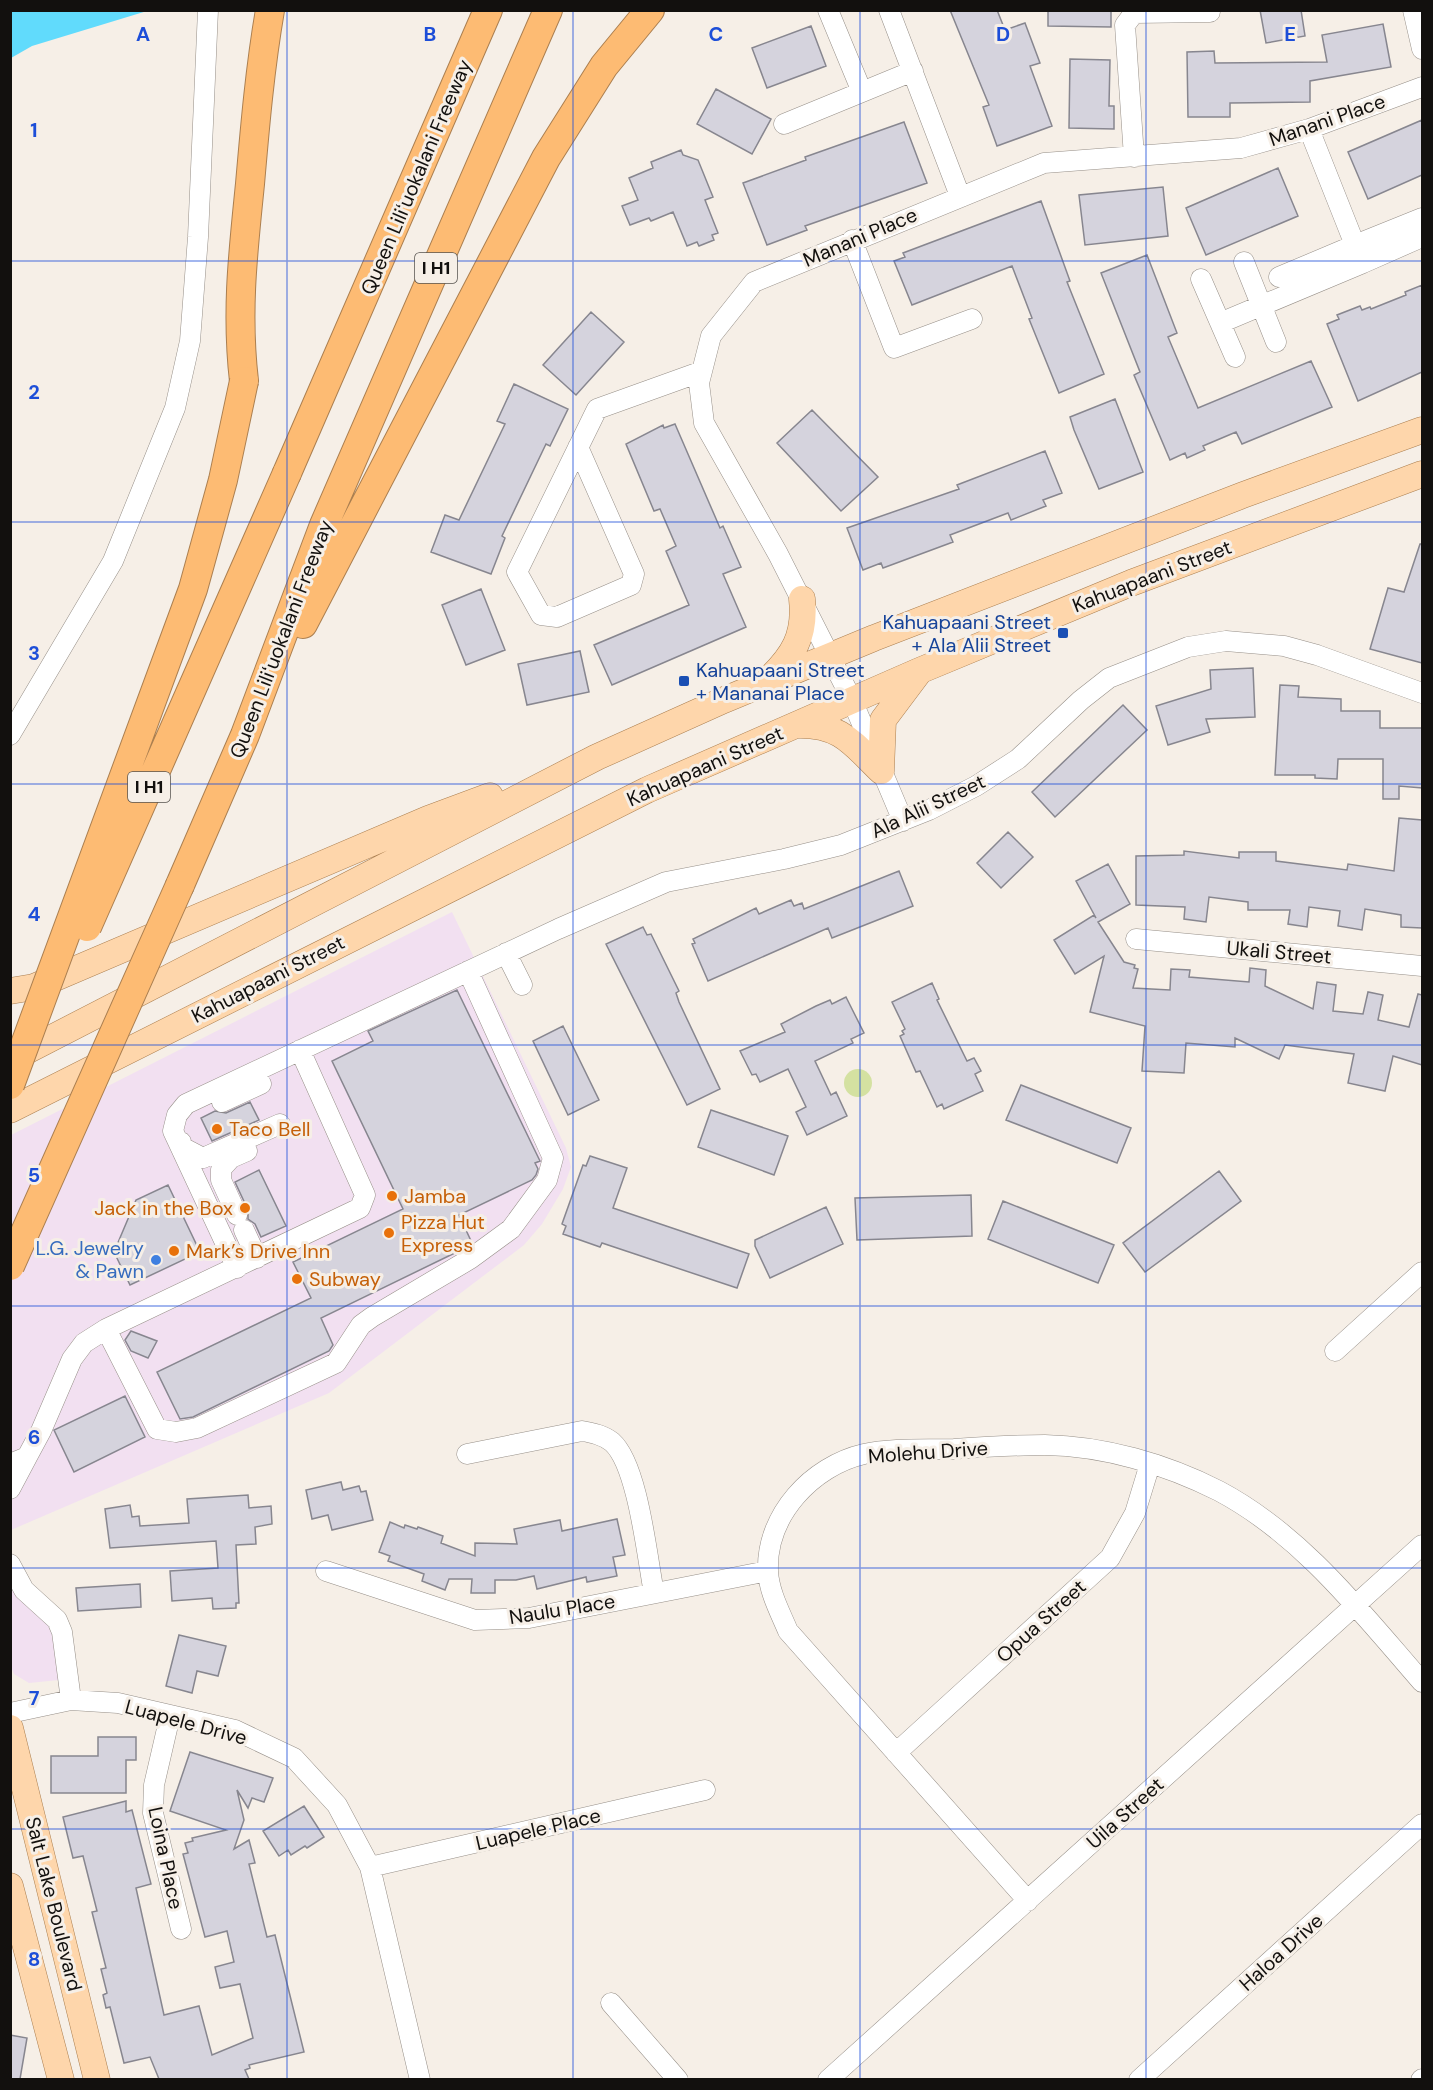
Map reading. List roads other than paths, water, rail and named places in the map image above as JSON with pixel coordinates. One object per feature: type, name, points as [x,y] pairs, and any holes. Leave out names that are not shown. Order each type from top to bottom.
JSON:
[{"type":"highway","points":[[258,10],[261,66]]},
{"type":"highway","points":[[10,1085],[193,589],[223,480],[244,381],[239,333],[241,272],[261,66],[270,10]]},
{"type":"highway","name":"Queen Liliʻuokalani Freeway","points":[[10,1101],[488,10]]},
{"type":"highway","name":"Queen Liliʻuokalani Freeway","points":[[10,1266],[245,735],[324,525],[548,10]]},
{"type":"highway","points":[[245,735],[546,158],[604,66],[650,10]]},
{"type":"main road","points":[[10,991],[33,987],[428,819],[597,757],[829,657],[1243,495],[1422,430]]},
{"type":"main road","name":"Kahuapaani Street","points":[[10,1110],[646,790],[852,700],[1131,583],[1422,474]]},
{"type":"main road","points":[[764,684],[786,663],[795,647],[803,629],[802,599]]},
{"type":"main road","points":[[881,771],[883,720],[920,671]]},
{"type":"main road","points":[[798,725],[816,725],[841,733],[881,771]]},
{"type":"main road","points":[[10,1059],[597,757]]},
{"type":"main road","name":"Salt Lake Boulevard","points":[[10,1728],[97,2079]]},
{"type":"main road","name":"Salt Lake Boulevard","points":[[10,1886],[61,2079]]},
{"type":"street","points":[[828,10],[862,92]]},
{"type":"street","points":[[889,10],[960,196]]},
{"type":"street","points":[[1413,10],[1422,49]]},
{"type":"street","points":[[1134,158],[1125,26],[1134,13],[1210,12]]},
{"type":"street","points":[[10,735],[113,561],[175,408],[190,341],[198,237],[207,16]]},
{"type":"street","points":[[784,124],[913,70]]},
{"type":"street","name":"Manani Place","points":[[903,821],[852,700],[802,599],[704,423],[700,372],[711,336],[754,282],[1044,163],[1134,158],[1241,148],[1309,129],[1422,87]]},
{"type":"street","points":[[1309,129],[1359,254]]},
{"type":"street","points":[[1220,323],[1262,305],[1422,218]]},
{"type":"street","points":[[1279,276],[1422,237]]},
{"type":"street","points":[[852,240],[894,348],[972,319]]},
{"type":"street","points":[[1244,262],[1276,342]]},
{"type":"street","points":[[1201,279],[1235,357]]},
{"type":"street","points":[[578,447],[634,574],[631,585],[557,617],[541,615],[517,572],[578,447],[597,409],[700,372]]},
{"type":"street","name":"Ala Alii Street","points":[[196,1162],[176,1139],[177,1115],[186,1104],[258,1077],[300,1050],[473,968],[666,882],[784,859],[841,845],[903,821],[975,786],[1018,759],[1081,700],[1109,678],[1188,647],[1226,641],[1284,646],[1317,655],[1422,693]]},
{"type":"street","name":"Ukali Street","points":[[1136,939],[1422,966]]},
{"type":"street","points":[[506,953],[522,986]]},
{"type":"street","points":[[106,1329],[157,1429],[176,1432],[197,1428],[336,1363],[361,1325],[470,1259],[511,1229],[548,1180],[553,1158],[473,968]]},
{"type":"street","points":[[10,1489],[19,1460],[41,1431],[72,1359],[84,1343],[106,1329],[360,1209],[365,1195],[300,1050]]},
{"type":"street","points":[[237,1268],[196,1162],[282,1129],[231,1158],[221,1169],[221,1180],[257,1258]]},
{"type":"street","points":[[1335,1350],[1422,1272]]},
{"type":"street","points":[[467,1454],[556,1434],[582,1431],[598,1434],[612,1442],[624,1456],[631,1476],[654,1593]]},
{"type":"street","name":"Molehu Drive","points":[[1028,1901],[788,1631],[774,1598],[768,1571],[777,1529],[796,1496],[810,1480],[826,1469],[865,1454],[1045,1445],[1119,1455],[1186,1476],[1246,1507],[1301,1549],[1422,1682]]},
{"type":"street","name":"Opua Street","points":[[896,1753],[1110,1558],[1135,1513],[1150,1464]]},
{"type":"street","name":"Uila Street","points":[[828,2079],[1422,1545]]},
{"type":"street","points":[[10,1564],[24,1590],[57,1620],[65,1645],[71,1700]]},
{"type":"street","name":"Naulu Place","points":[[326,1571],[475,1620],[529,1618],[768,1571]]},
{"type":"street","name":"Luapele Drive","points":[[10,1713],[71,1700],[118,1704],[235,1730],[294,1758],[337,1805],[370,1867],[420,2079]]},
{"type":"street","name":"Loina Place","points":[[170,1716],[154,1785],[153,1813],[182,1929]]},
{"type":"street","name":"Luapele Place","points":[[370,1867],[705,1790]]},
{"type":"street","name":"Haloa Drive","points":[[1138,2079],[1422,1824]]},
{"type":"street","points":[[611,2003],[678,2079]]},
{"type":"water","points":[[11,10],[147,11],[32,46],[11,58]]},
{"type":"place","name":"Kahuapaani Street + Ala Alii Street","points":[[1063,633]]},
{"type":"place","name":"Kahuapaani Street + Mananai Place","points":[[684,681]]},
{"type":"place","name":"Taco Bell","points":[[217,1129]]},
{"type":"place","name":"Jamba","points":[[392,1196]]},
{"type":"place","name":"Jack in the Box","points":[[245,1208]]},
{"type":"place","name":"Pizza Hut Express","points":[[389,1233]]},
{"type":"place","name":"Mark’s Drive Inn","points":[[174,1251]]},
{"type":"place","name":"L.G. Jewelry & Pawn","points":[[156,1260]]},
{"type":"place","name":"Subway","points":[[297,1279]]}]
